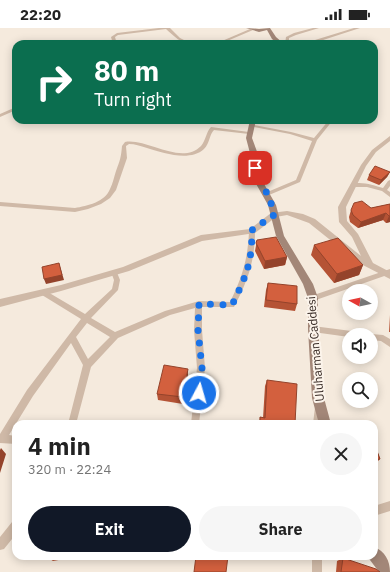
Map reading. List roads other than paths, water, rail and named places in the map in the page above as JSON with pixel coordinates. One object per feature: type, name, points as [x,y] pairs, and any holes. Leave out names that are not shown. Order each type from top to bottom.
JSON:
[{"type":"main road","points":[[252,30],[264,30],[268,28],[275,39]]},
{"type":"main road","points":[[252,30],[275,39]]},
{"type":"main road","name":"Uluharman Caddesi","points":[[251,126],[251,148],[255,158],[255,174],[272,205],[280,236],[308,284],[313,298],[313,329],[318,398],[323,420]]},
{"type":"main road","points":[[378,559],[388,572]]},
{"type":"street","points":[[114,40],[113,37],[117,34],[168,28],[179,40]]},
{"type":"street","points":[[287,40],[287,38],[291,36],[316,28]]},
{"type":"street","points":[[319,40],[358,28]]},
{"type":"street","points":[[227,40],[252,30]]},
{"type":"street","points":[[0,116],[12,110]]},
{"type":"street","points":[[266,194],[298,180],[315,140],[328,124]]},
{"type":"street","points":[[0,204],[69,210],[86,208],[104,200],[113,190],[118,170],[124,158],[124,146],[127,143],[135,142],[154,149],[190,154],[197,152],[208,142],[210,131],[213,128],[251,126],[291,133],[315,140]]},
{"type":"street","points":[[371,266],[354,236],[343,222],[342,207],[363,166],[374,151],[390,138]]},
{"type":"street","points":[[384,190],[390,182]]},
{"type":"street","points":[[353,185],[367,185],[384,190],[390,195]]},
{"type":"street","points":[[0,303],[44,293],[114,272],[201,238],[252,230],[274,215],[287,214],[300,216],[312,221],[362,261],[387,273]]},
{"type":"street","points":[[73,420],[87,365],[115,336],[168,313],[199,304],[232,305],[250,265],[252,252],[252,230]]},
{"type":"street","points":[[13,420],[30,394],[86,318],[115,290],[117,280],[114,272]]},
{"type":"street","points":[[313,298],[387,273]]},
{"type":"street","points":[[44,293],[115,336]]},
{"type":"street","points":[[196,420],[202,368],[198,330],[199,304]]},
{"type":"street","points":[[313,329],[342,333]]},
{"type":"street","points":[[72,337],[87,365]]},
{"type":"street","points":[[378,338],[383,338],[390,344]]},
{"type":"street","points":[[317,420],[318,398]]},
{"type":"street","points":[[12,422],[1,439],[12,440]]},
{"type":"street","points":[[378,510],[390,506]]},
{"type":"street","points":[[0,545],[12,531]]},
{"type":"street","points":[[317,560],[317,572]]}]
